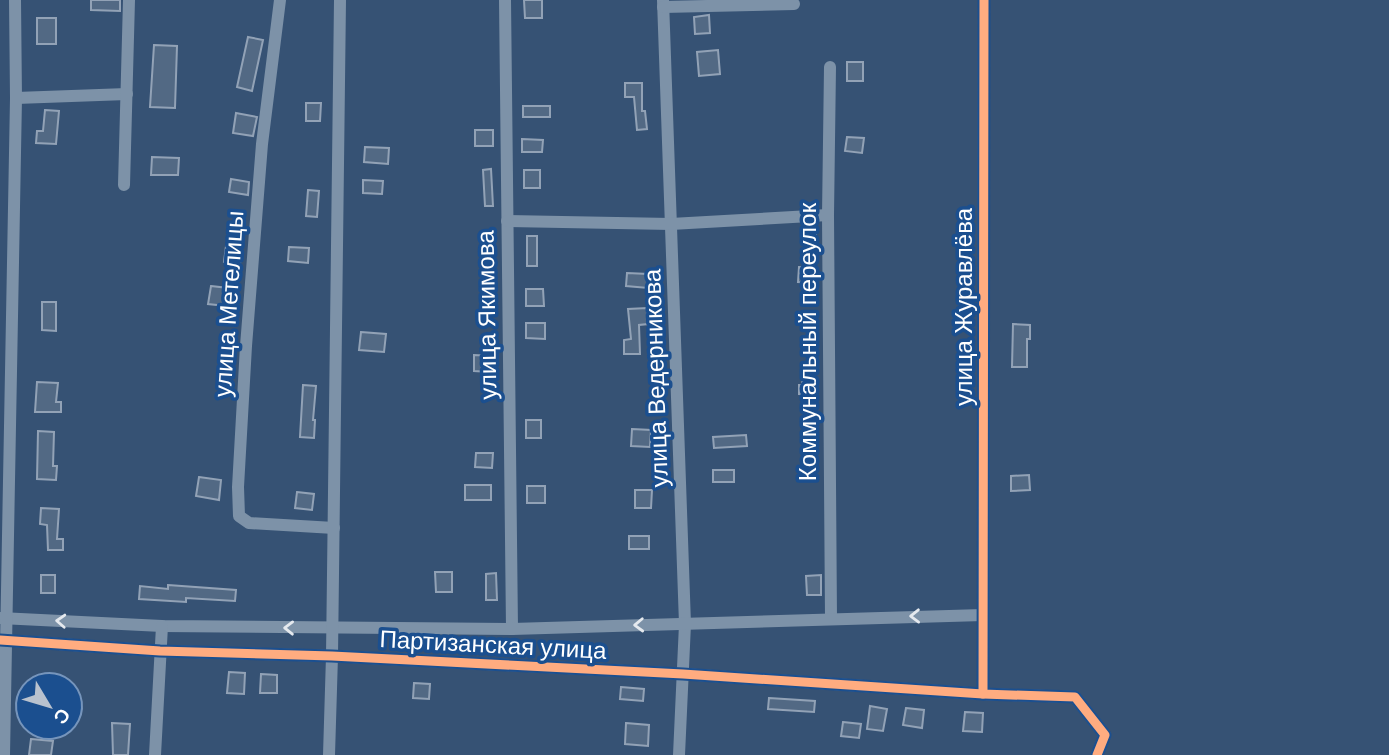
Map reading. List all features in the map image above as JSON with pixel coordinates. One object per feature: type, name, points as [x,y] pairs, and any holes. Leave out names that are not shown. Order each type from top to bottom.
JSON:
[{"type":"street","points":[[4,755],[3,618],[16,98],[15,0]]},
{"type":"street","points":[[124,185],[129,0]]},
{"type":"street","name":"улица Метелицы","points":[[280,0],[259,184],[246,346],[239,516],[249,523],[334,528]]},
{"type":"street","points":[[329,755],[340,0]]},
{"type":"street","name":"улица Якимова","points":[[505,0],[512,629]]},
{"type":"street","name":"улица Журавлёва","points":[[983,695],[984,0]]},
{"type":"street","points":[[663,3],[794,4]]},
{"type":"street","name":"улица Ведерникова","points":[[663,3],[685,624],[679,755]]},
{"type":"street","name":"Коммунальный переулок","points":[[830,67],[828,215],[831,618]]},
{"type":"street","points":[[16,98],[127,94]]},
{"type":"street","points":[[508,221],[671,224],[828,215]]},
{"type":"street","name":"Партизанская улица","points":[[3,618],[162,626],[512,629],[983,615]]},
{"type":"street","points":[[155,755],[162,626]]},
{"type":"street","name":"Партизанская улица","points":[[3,640],[160,650],[683,674],[983,695],[1076,697],[1105,734],[1097,755]]},
{"type":"building","points":[[91,0],[120,0],[120,11],[91,10]]},
{"type":"building","points":[[524,0],[542,0],[542,18],[525,18]]},
{"type":"building","points":[[709,15],[710,33],[695,34],[694,17]]},
{"type":"building","points":[[37,18],[56,18],[56,44],[37,44]]},
{"type":"building","points":[[248,37],[263,40],[252,91],[237,87]]},
{"type":"building","points":[[154,45],[177,46],[175,108],[150,107]]},
{"type":"building","points":[[718,50],[720,74],[699,76],[697,52]]},
{"type":"building","points":[[847,62],[863,62],[863,81],[847,81]]},
{"type":"building","points":[[625,83],[642,83],[642,111],[645,111],[647,129],[637,130],[634,97],[625,97]]},
{"type":"building","points":[[306,103],[321,103],[320,121],[306,121]]},
{"type":"building","points":[[523,106],[550,106],[550,117],[523,117]]},
{"type":"building","points":[[45,110],[59,111],[56,144],[36,143],[37,131],[43,131]]},
{"type":"building","points":[[236,113],[257,117],[253,136],[233,133]]},
{"type":"building","points":[[475,130],[493,130],[493,146],[475,146]]},
{"type":"building","points":[[847,137],[864,138],[862,153],[845,151]]},
{"type":"building","points":[[522,139],[543,140],[542,152],[522,152]]},
{"type":"building","points":[[365,147],[389,148],[388,164],[364,162]]},
{"type":"building","points":[[152,157],[179,158],[178,175],[151,175]]},
{"type":"building","points":[[491,169],[493,206],[485,206],[483,170]]},
{"type":"building","points":[[524,170],[540,170],[540,188],[524,188]]},
{"type":"building","points":[[231,179],[249,182],[248,195],[229,192]]},
{"type":"building","points":[[363,180],[383,181],[382,194],[363,193]]},
{"type":"building","points":[[308,190],[319,191],[317,217],[306,216]]},
{"type":"building","points":[[806,225],[816,225],[816,250],[806,250]]},
{"type":"building","points":[[527,236],[537,236],[537,266],[527,266]]},
{"type":"building","points":[[226,246],[242,248],[240,264],[224,262]]},
{"type":"building","points":[[289,247],[309,248],[308,263],[288,261]]},
{"type":"building","points":[[799,267],[816,268],[815,283],[798,282]]},
{"type":"building","points":[[627,273],[648,274],[648,288],[626,286]]},
{"type":"building","points":[[211,286],[228,288],[226,306],[208,304]]},
{"type":"building","points":[[526,289],[543,289],[544,306],[526,306]]},
{"type":"building","points":[[42,302],[56,302],[56,331],[42,330]]},
{"type":"building","points":[[647,308],[648,324],[639,325],[640,354],[624,354],[624,340],[631,339],[628,309]]},
{"type":"building","points":[[526,323],[545,323],[545,339],[526,338]]},
{"type":"building","points":[[1013,324],[1030,325],[1027,367],[1012,367]]},
{"type":"building","points":[[361,332],[386,334],[384,352],[359,350]]},
{"type":"building","points":[[474,355],[491,356],[490,372],[474,371]]},
{"type":"building","points":[[804,365],[814,365],[815,395],[799,394]]},
{"type":"building","points":[[37,382],[58,383],[56,402],[61,402],[61,412],[35,412]]},
{"type":"building","points":[[303,385],[316,386],[314,438],[300,437]]},
{"type":"building","points":[[526,420],[541,420],[541,438],[526,438]]},
{"type":"building","points":[[632,429],[651,430],[650,447],[631,446]]},
{"type":"building","points":[[38,431],[54,432],[53,466],[57,466],[56,480],[37,479]]},
{"type":"building","points":[[746,435],[747,446],[714,448],[713,437]]},
{"type":"building","points":[[476,453],[493,453],[492,468],[475,467]]},
{"type":"building","points":[[713,470],[734,470],[734,482],[713,482]]},
{"type":"building","points":[[1029,475],[1030,490],[1011,491],[1011,476]]},
{"type":"building","points":[[199,477],[221,480],[219,500],[196,496]]},
{"type":"building","points":[[465,485],[491,485],[491,500],[465,500]]},
{"type":"building","points":[[527,486],[545,486],[545,503],[527,503]]},
{"type":"building","points":[[635,490],[652,490],[651,508],[635,508]]},
{"type":"building","points":[[297,492],[314,494],[312,510],[295,508]]},
{"type":"building","points":[[41,508],[59,509],[57,539],[63,539],[63,550],[48,550],[47,525],[40,524]]},
{"type":"building","points":[[629,536],[649,536],[649,549],[629,549]]},
{"type":"building","points":[[435,572],[452,572],[452,592],[436,592]]},
{"type":"building","points":[[496,573],[497,600],[486,600],[486,574]]},
{"type":"building","points":[[41,575],[55,575],[55,593],[41,593]]},
{"type":"building","points":[[821,575],[821,595],[807,595],[806,576]]},
{"type":"building","points":[[168,585],[236,590],[235,601],[139,599],[140,586],[168,589]]},
{"type":"building","points":[[229,672],[245,673],[244,694],[227,693]]},
{"type":"building","points":[[261,674],[277,675],[277,693],[260,693]]},
{"type":"building","points":[[414,683],[430,684],[429,699],[413,698]]},
{"type":"building","points":[[621,687],[644,689],[643,701],[620,699]]},
{"type":"building","points":[[769,698],[815,701],[814,712],[768,709]]},
{"type":"building","points":[[870,706],[887,709],[883,731],[867,729]]},
{"type":"building","points":[[906,708],[924,710],[922,728],[903,725]]},
{"type":"building","points":[[965,712],[983,713],[982,732],[963,731]]},
{"type":"building","points":[[843,722],[861,724],[859,738],[841,736]]},
{"type":"building","points":[[112,723],[130,724],[128,755],[113,755]]},
{"type":"building","points":[[626,723],[649,725],[648,746],[625,744]]},
{"type":"building","points":[[31,741],[53,741],[51,755],[29,755]]},
{"type":"cycle path","points":[[984,0],[983,694],[1075,697],[1105,735],[1097,755]]},
{"type":"cycle path","points":[[0,640],[160,651],[332,656],[683,674],[983,694]]}]
